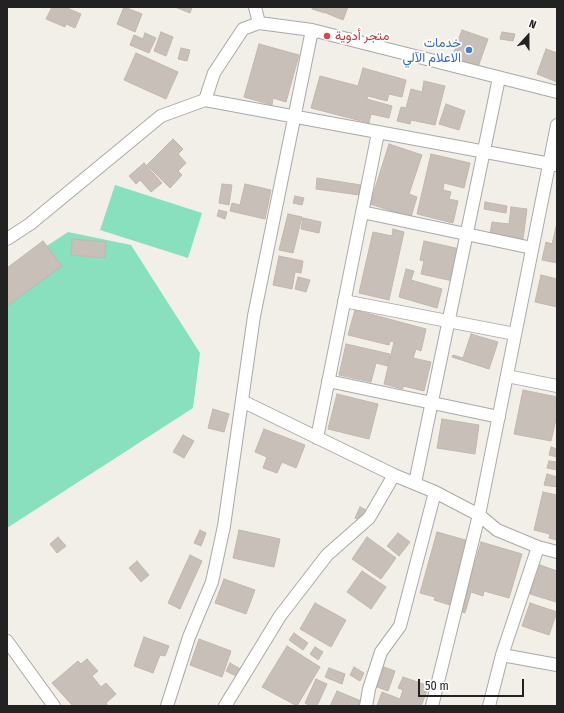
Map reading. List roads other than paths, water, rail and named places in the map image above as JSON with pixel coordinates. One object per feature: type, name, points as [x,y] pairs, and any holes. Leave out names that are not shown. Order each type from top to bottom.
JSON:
[{"type":"street","points":[[255,7],[259,23]]},
{"type":"street","points":[[205,100],[214,73],[243,30],[259,23],[312,30],[557,92]]},
{"type":"street","points":[[167,706],[189,638],[212,582],[224,526],[254,316],[312,30]]},
{"type":"street","points":[[415,484],[499,78]]},
{"type":"street","points":[[7,240],[30,224],[162,116],[205,100],[553,165]]},
{"type":"street","points":[[432,706],[479,515],[532,248],[553,165],[557,125]]},
{"type":"street","points":[[317,438],[378,133]]},
{"type":"street","points":[[362,212],[532,248]]},
{"type":"street","points":[[344,301],[515,334]]},
{"type":"street","points":[[507,376],[557,386]]},
{"type":"street","points":[[328,381],[499,416]]},
{"type":"street","points":[[242,401],[394,475],[435,492],[479,515],[497,530],[538,547],[557,552]]},
{"type":"street","points":[[225,706],[280,616],[327,555],[369,518],[394,475]]},
{"type":"street","points":[[366,706],[369,689],[381,652],[400,626],[435,492]]},
{"type":"street","points":[[489,706],[502,656],[538,547]]},
{"type":"street","points":[[7,641],[54,706]]},
{"type":"street","points":[[502,656],[557,665]]},
{"type":"place","name":"متجر أدوية","points":[[327,36]]},
{"type":"place","name":"خدمات الاعلام الآلي","points":[[469,50]]}]
